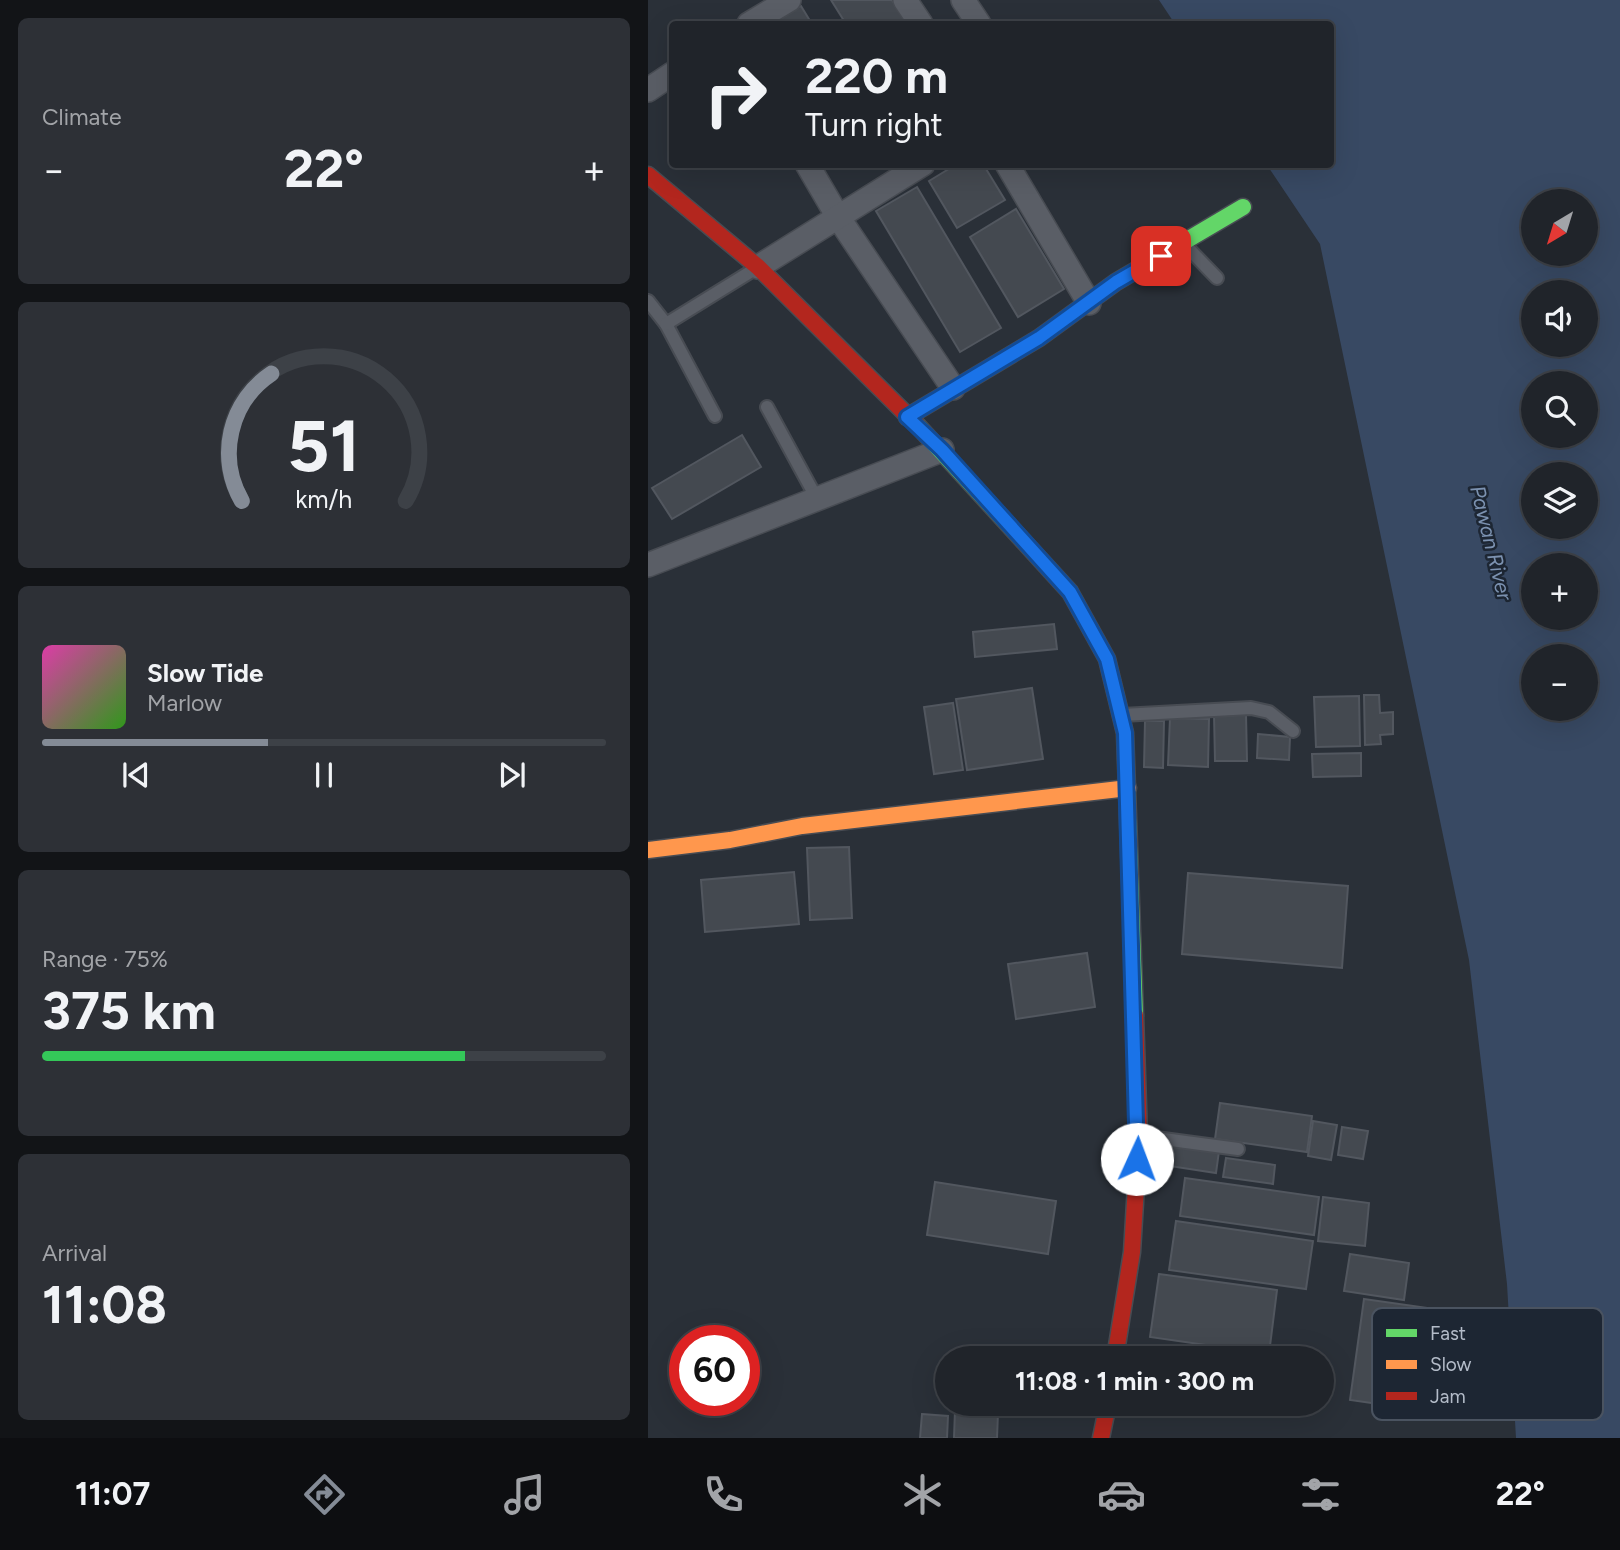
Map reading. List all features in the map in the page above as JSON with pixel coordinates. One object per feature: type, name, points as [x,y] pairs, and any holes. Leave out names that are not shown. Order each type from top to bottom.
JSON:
[{"type":"main road","points":[[648,175],[758,267],[942,450],[1070,592],[1107,659],[1122,715],[1128,788],[1139,1136],[1132,1252],[1117,1346]]},
{"type":"main road","points":[[907,417],[1039,338],[1116,282],[1244,207]]},
{"type":"main road","points":[[648,850],[730,840],[802,826],[1128,788]]},
{"type":"main road","points":[[1101,1438],[1106,1416]]},
{"type":"street","points":[[754,21],[789,0]]},
{"type":"street","points":[[905,0],[919,21]]},
{"type":"street","points":[[963,0],[977,21]]},
{"type":"street","points":[[648,90],[669,76]]},
{"type":"street","points":[[809,168],[838,217],[953,388]]},
{"type":"street","points":[[758,267],[917,168]]},
{"type":"street","points":[[1009,168],[1089,303]]},
{"type":"street","points":[[648,565],[942,450]]},
{"type":"lane","points":[[1183,243],[1217,278]]},
{"type":"lane","points":[[666,324],[758,267]]},
{"type":"lane","points":[[648,301],[666,324],[715,416]]},
{"type":"lane","points":[[767,407],[817,499]]},
{"type":"lane","points":[[1122,715],[1251,708],[1269,712],[1294,731]]},
{"type":"lane","points":[[1139,1136],[1238,1149]]},
{"type":"water","name":"Pawan River","points":[[1159,0],[1620,0],[1620,1438],[1516,1438],[1515,1420],[1603,1420],[1603,1308],[1508,1308],[1469,960],[1320,244],[1269,168],[1334,168],[1334,21],[1173,21]]},
{"type":"building","points":[[831,0],[892,0],[905,21],[844,21]]},
{"type":"building","points":[[801,6],[810,21],[774,21]]},
{"type":"building","points":[[950,168],[985,168],[1005,200],[957,228],[929,181]]},
{"type":"building","points":[[917,187],[1001,328],[960,352],[876,211]]},
{"type":"building","points":[[1016,209],[1064,289],[1018,317],[970,237]]},
{"type":"building","points":[[742,435],[761,467],[672,519],[652,488]]},
{"type":"building","points":[[1054,624],[1057,649],[975,657],[973,632]]},
{"type":"building","points":[[1032,688],[1043,759],[967,770],[956,699]]},
{"type":"building","points":[[1364,695],[1379,695],[1380,713],[1393,712],[1393,734],[1380,735],[1381,744],[1365,745]]},
{"type":"building","points":[[1359,696],[1360,746],[1316,747],[1314,697]]},
{"type":"building","points":[[953,703],[963,770],[934,774],[924,707]]},
{"type":"building","points":[[1214,714],[1246,714],[1247,761],[1215,761]]},
{"type":"building","points":[[1170,718],[1209,719],[1208,767],[1168,765]]},
{"type":"building","points":[[1145,721],[1164,721],[1163,768],[1144,767]]},
{"type":"building","points":[[1258,734],[1290,737],[1289,760],[1257,758]]},
{"type":"building","points":[[1361,753],[1361,776],[1313,777],[1312,754]]},
{"type":"building","points":[[849,847],[852,918],[810,920],[807,848]]},
{"type":"building","points":[[794,872],[799,924],[705,932],[701,880]]},
{"type":"building","points":[[1188,873],[1348,886],[1342,968],[1182,954]]},
{"type":"building","points":[[1087,953],[1095,1007],[1016,1019],[1008,964]]},
{"type":"building","points":[[1220,1103],[1312,1116],[1307,1152],[1215,1139]]},
{"type":"building","points":[[1313,1121],[1337,1125],[1331,1160],[1308,1156]]},
{"type":"building","points":[[1342,1127],[1368,1131],[1363,1159],[1338,1155]]},
{"type":"building","points":[[1166,1143],[1219,1151],[1216,1173],[1163,1165]]},
{"type":"building","points":[[1226,1158],[1275,1165],[1273,1184],[1223,1177]]},
{"type":"building","points":[[1185,1178],[1319,1197],[1314,1235],[1180,1216]]},
{"type":"building","points":[[935,1182],[1056,1201],[1048,1254],[927,1235]]},
{"type":"building","points":[[1323,1197],[1369,1203],[1365,1246],[1318,1241]]},
{"type":"building","points":[[1176,1221],[1313,1241],[1306,1289],[1169,1270]]},
{"type":"building","points":[[1350,1254],[1409,1263],[1404,1300],[1344,1291]]},
{"type":"building","points":[[1159,1274],[1277,1290],[1270,1346],[1213,1346],[1150,1337]]},
{"type":"building","points":[[1364,1299],[1428,1308],[1372,1308],[1372,1403],[1350,1400]]},
{"type":"building","points":[[922,1414],[948,1416],[947,1438],[920,1438]]},
{"type":"building","points":[[955,1416],[998,1416],[997,1438],[954,1438]]},
{"type":"traffic: fast","points":[[907,417],[1039,338],[1116,282],[1243,207]]},
{"type":"traffic: fast","points":[[918,426],[1070,592],[1107,659],[1125,733],[1135,1015]]},
{"type":"traffic: slow","points":[[648,850],[730,840],[802,826],[1128,788]]},
{"type":"traffic: jam","points":[[648,175],[758,267],[918,426]]},
{"type":"traffic: jam","points":[[1117,1346],[1132,1252],[1139,1136],[1135,1015]]},
{"type":"traffic: jam","points":[[1101,1438],[1106,1416]]},
{"type":"route","points":[[1137,1159],[1139,1136],[1125,733],[1107,659],[1070,592],[942,450],[907,417],[1039,338],[1116,282],[1161,256]]}]
